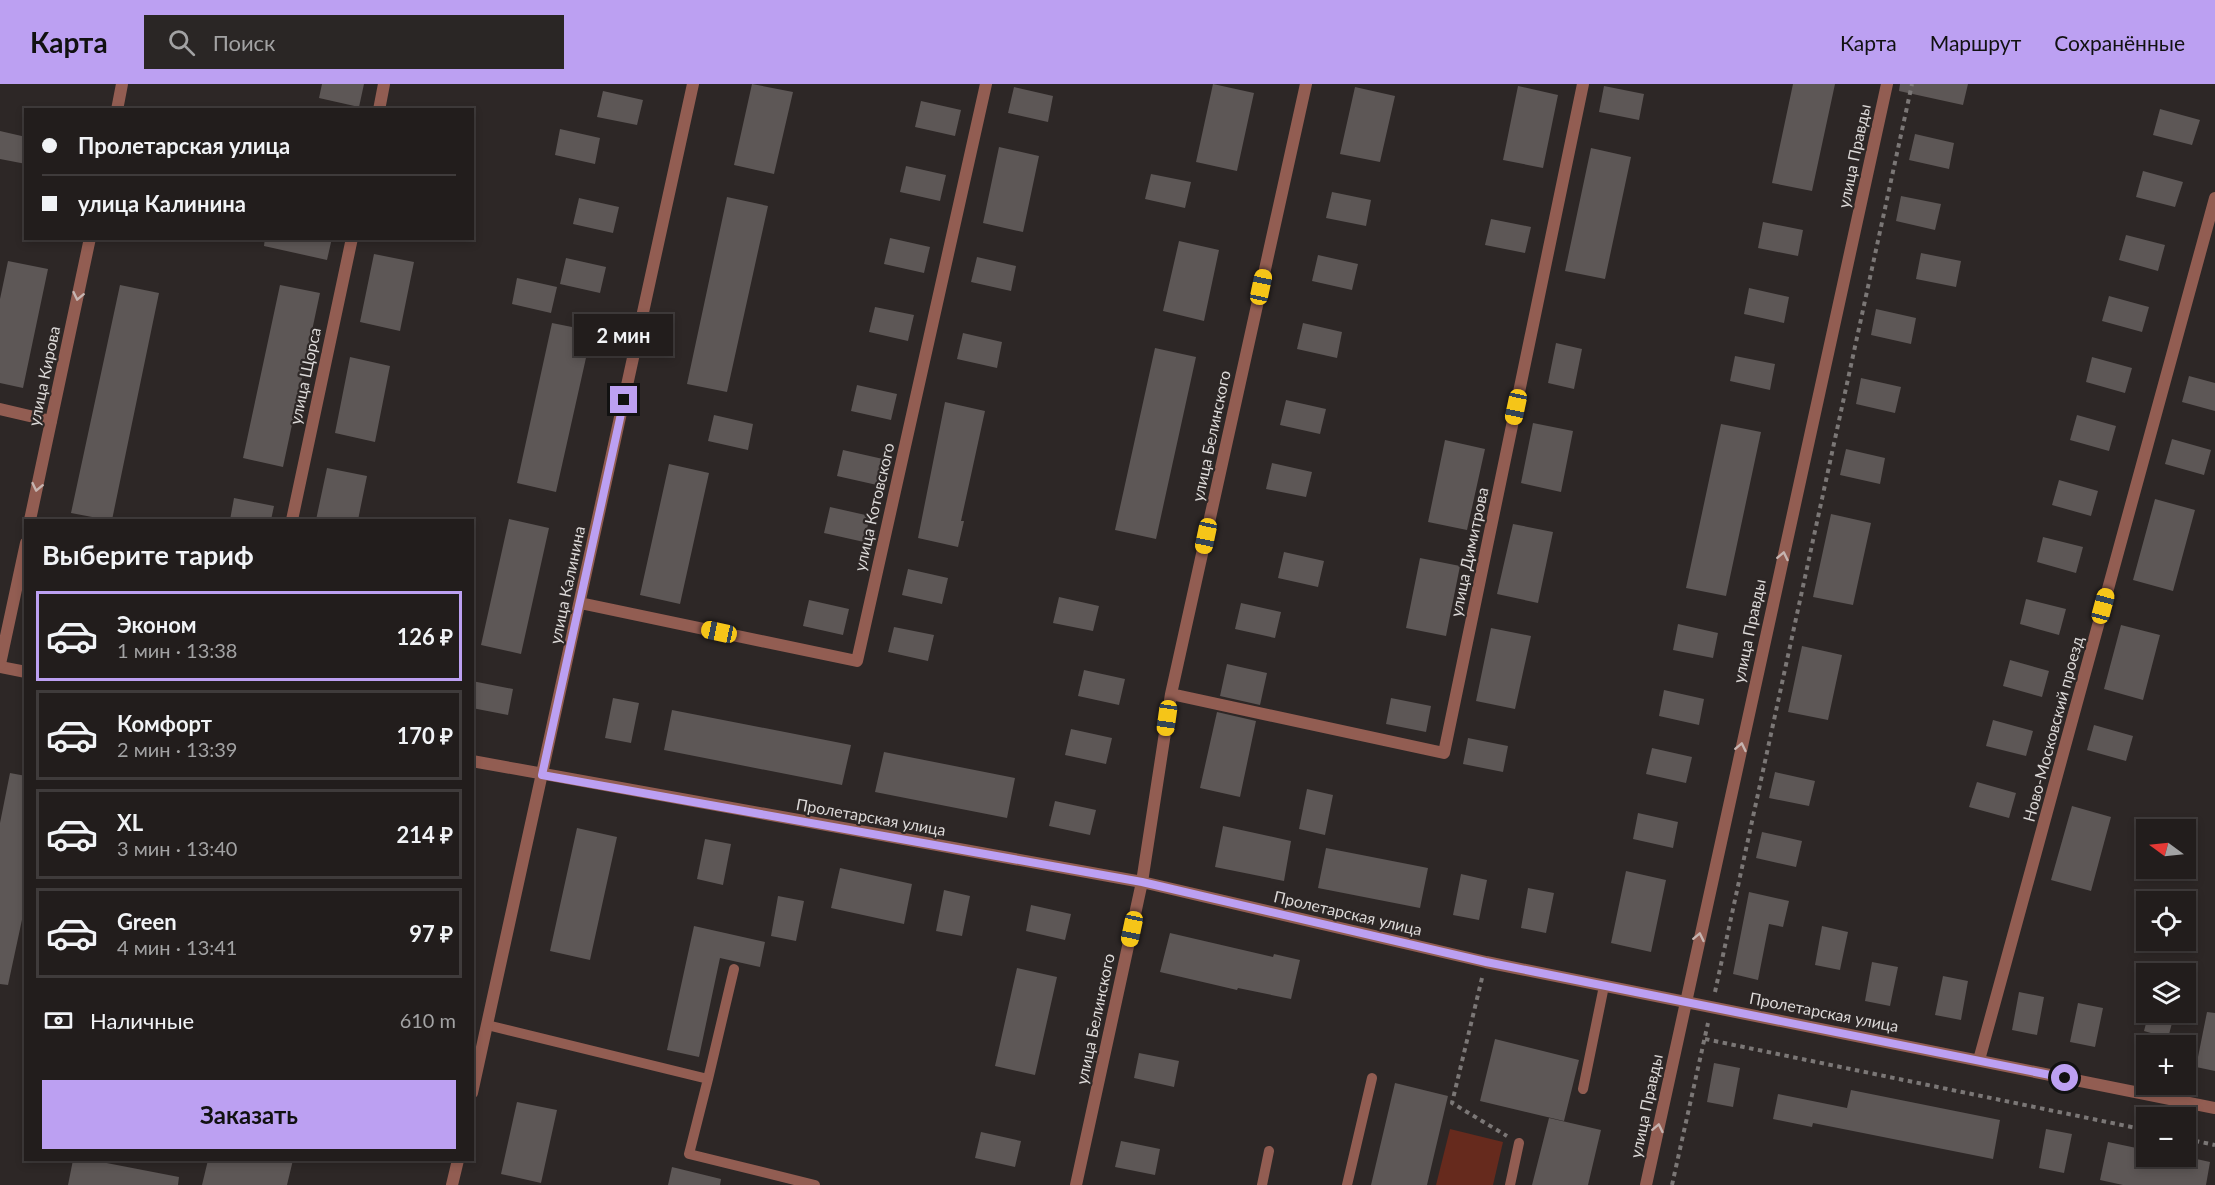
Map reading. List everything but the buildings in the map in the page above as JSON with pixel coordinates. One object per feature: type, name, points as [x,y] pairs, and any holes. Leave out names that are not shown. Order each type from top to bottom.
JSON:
[{"type":"street","points":[[117,108],[122,84]]},
{"type":"street","points":[[379,108],[384,84]]},
{"type":"street","name":"улица Калинина","points":[[474,1084],[693,84]]},
{"type":"street","name":"улица Котовского","points":[[580,603],[857,661],[986,84]]},
{"type":"street","name":"улица Белинского","points":[[1076,1185],[1142,882],[1171,694],[1306,84]]},
{"type":"street","name":"улица Димитрова","points":[[1171,694],[1444,753],[1583,84]]},
{"type":"street","name":"улица Правды","points":[[1646,1185],[1887,84]]},
{"type":"street","name":"Ново-Московский проезд","points":[[1979,1060],[2215,198]]},
{"type":"street","name":"улица Кирова","points":[[30,519],[90,240]]},
{"type":"street","name":"улица Щорса","points":[[292,519],[352,240]]},
{"type":"street","points":[[0,409],[51,421]]},
{"type":"street","points":[[24,552],[0,665],[24,671]]},
{"type":"street","name":"Пролетарская улица","points":[[474,761],[1142,882],[1486,962],[2215,1108]]},
{"type":"street","points":[[452,1185],[458,1161]]},
{"type":"lane","points":[[734,969],[689,1154],[815,1185]]},
{"type":"lane","points":[[1583,1089],[1604,986]]},
{"type":"lane","points":[[487,1025],[708,1079]]},
{"type":"lane","points":[[1347,1185],[1372,1078]]},
{"type":"lane","points":[[1510,1185],[1519,1143]]},
{"type":"lane","points":[[1262,1185],[1269,1151]]},
{"type":"path","points":[[1672,1185],[1912,84]]},
{"type":"path","points":[[1486,962],[1452,1103],[1519,1143]]},
{"type":"path","points":[[1705,1039],[2136,1128]]},
{"type":"path","points":[[2196,1140],[2215,1145]]},
{"type":"shaded area","points":[[1450,1129],[1503,1142],[1493,1185],[1436,1185]]},
{"type":"route","points":[[624,400],[542,775],[1142,882],[1486,962],[2065,1078]]}]
